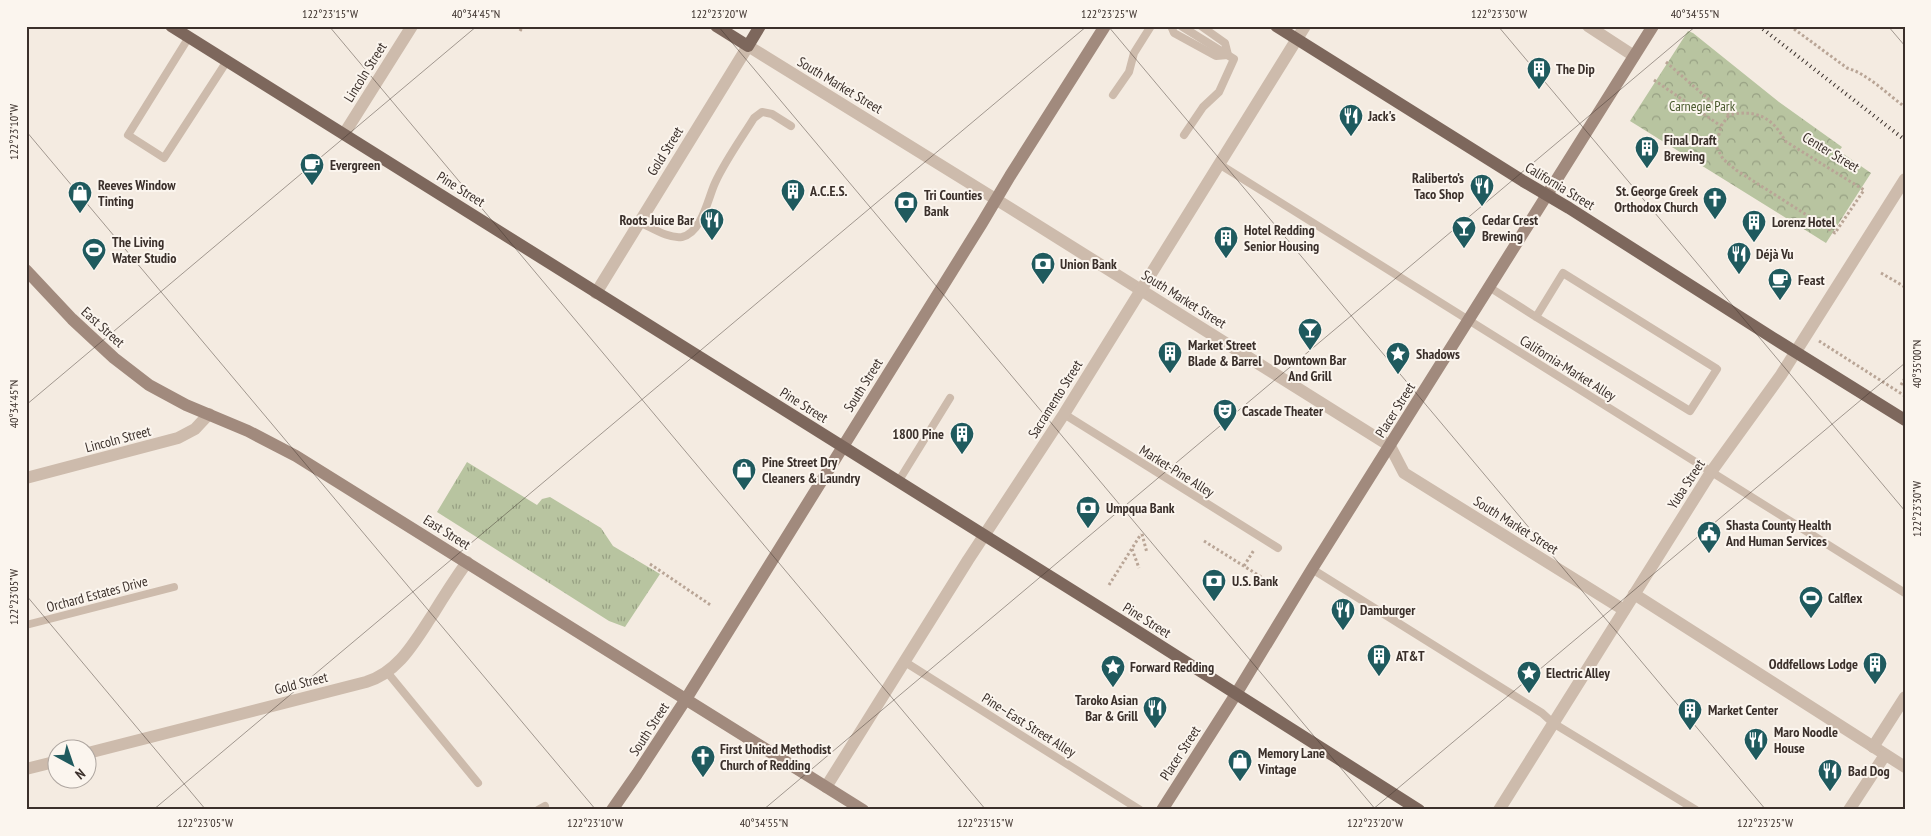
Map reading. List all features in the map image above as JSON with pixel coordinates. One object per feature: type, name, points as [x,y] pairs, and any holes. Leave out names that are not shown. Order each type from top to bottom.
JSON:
[{"type":"main road","name":"Pine Street","points":[[171,26],[1419,810]]},
{"type":"main road","name":"South Market Street","points":[[716,26],[748,46]]},
{"type":"main road","name":"Gold Street","points":[[748,46],[760,26]]},
{"type":"main road","name":"California Street","points":[[1276,26],[1795,353],[1905,420]]},
{"type":"street","name":"Lincoln Street","points":[[344,134],[412,26]]},
{"type":"street","name":"South Street","points":[[612,810],[686,699],[1105,26]]},
{"type":"street","name":"Sacramento Street","points":[[826,787],[1064,414],[1305,26]]},
{"type":"street","points":[[1588,26],[1634,56]]},
{"type":"street","name":"Placer Street","points":[[1162,810],[1653,26]]},
{"type":"street","name":"South Market Street","points":[[748,46],[1390,446],[1404,472],[1624,610]]},
{"type":"street","name":"Gold Street","points":[[596,293],[748,46]]},
{"type":"street","name":"Yuba Street","points":[[1499,810],[1711,472],[1795,353],[1905,178]]},
{"type":"street","name":"East Street","points":[[26,270],[72,319],[133,373],[161,393],[248,431],[296,456],[863,810]]},
{"type":"street","name":"Lincoln Street","points":[[26,478],[178,438],[195,428],[210,414]]},
{"type":"street","name":"Gold Street","points":[[98,750],[366,682],[387,672],[409,650],[467,562]]},
{"type":"street","points":[[1634,594],[1905,767]]},
{"type":"street","points":[[1873,747],[1905,697]]},
{"type":"street","points":[[1849,810],[1885,755]]},
{"type":"street","points":[[26,769],[48,764]]},
{"type":"lane","points":[[1113,95],[1129,72],[1134,53],[1152,26]]},
{"type":"lane","points":[[1171,26],[1174,33],[1216,56],[1228,56]]},
{"type":"lane","points":[[1181,26],[1234,59],[1219,92],[1203,107],[1184,135]]},
{"type":"lane","points":[[1201,26],[1225,42],[1228,56]]},
{"type":"lane","points":[[189,37],[128,135],[164,158],[227,61]]},
{"type":"lane","points":[[639,222],[670,235],[679,237],[688,235],[708,206],[714,184],[754,118],[762,112],[772,114],[792,126]]},
{"type":"lane","name":"California-Market Alley","points":[[1218,164],[1905,593]]},
{"type":"lane","points":[[1489,287],[1536,317],[1690,411],[1716,369],[1563,273],[1536,317]]},
{"type":"lane","points":[[898,482],[950,398]]},
{"type":"lane","name":"Market-Pine Alley","points":[[1064,414],[1278,548]]},
{"type":"lane","points":[[1312,569],[1542,713],[1553,723],[1696,810]]},
{"type":"lane","name":"Orchard Estates Drive","points":[[26,625],[174,587]]},
{"type":"lane","name":"Pine–East Street Alley","points":[[904,662],[1140,810]]},
{"type":"lane","points":[[387,672],[478,783]]},
{"type":"path","points":[[520,31],[523,26]]},
{"type":"path","points":[[1790,26],[1847,68],[1863,75],[1905,107]]},
{"type":"path","points":[[1654,80],[1721,126],[1729,115],[1699,92],[1666,62]]},
{"type":"path","name":"Center Street","points":[[1721,126],[1716,146],[1724,159],[1736,170],[1835,233],[1864,190],[1785,141],[1771,121],[1758,115],[1741,112],[1729,115]]},
{"type":"path","points":[[1881,273],[1905,287]]},
{"type":"path","points":[[1807,334],[1905,396]]},
{"type":"path","points":[[1901,385],[1905,378]]},
{"type":"path","points":[[1109,585],[1142,534],[1148,552]]},
{"type":"path","points":[[1204,541],[1274,585]]},
{"type":"path","points":[[1132,549],[1139,568]]},
{"type":"path","points":[[1244,566],[1254,550]]},
{"type":"path","points":[[650,564],[712,606]]},
{"type":"green space","name":"Carnegie Park","points":[[1688,31],[1779,102],[1842,147],[1839,151],[1871,173],[1826,243],[1630,121]]},
{"type":"green space","points":[[467,462],[537,505],[542,499],[550,497],[601,528],[613,546],[660,574],[625,627],[609,621],[437,512]]},
{"type":"railway","points":[[1759,26],[1905,140]]},
{"type":"place","name":"The Dip","points":[[1539,90]]},
{"type":"place","name":"Jack's","points":[[1351,137]]},
{"type":"place","name":"Final Draft Brewing","points":[[1647,169]]},
{"type":"place","name":"Evergreen","points":[[312,186]]},
{"type":"place","name":"Raliberto’s Taco Shop","points":[[1482,207]]},
{"type":"place","name":"A.C.E.S.","points":[[793,212]]},
{"type":"place","name":"Reeves Window Tinting","points":[[80,214]]},
{"type":"place","name":"St. George Greek Orthodox Church","points":[[1715,220]]},
{"type":"place","name":"Tri Counties Bank","points":[[906,224]]},
{"type":"place","name":"Roots Juice Bar","points":[[712,241]]},
{"type":"place","name":"Lorenz Hotel","points":[[1754,243]]},
{"type":"place","name":"Cedar Crest Brewing","points":[[1464,249]]},
{"type":"place","name":"Hotel Redding Senior Housing","points":[[1226,259]]},
{"type":"place","name":"The Living Water Studio","points":[[94,271]]},
{"type":"place","name":"Déjà Vu","points":[[1739,275]]},
{"type":"place","name":"Union Bank","points":[[1043,285]]},
{"type":"place","name":"Feast","points":[[1780,301]]},
{"type":"place","name":"Downtown Bar And Grill","points":[[1310,351]]},
{"type":"place","name":"Market Street Blade & Barrel","points":[[1170,374]]},
{"type":"place","name":"Shadows","points":[[1398,375]]},
{"type":"place","name":"Cascade Theater","points":[[1225,432]]},
{"type":"place","name":"1800 Pine","points":[[962,455]]},
{"type":"place","name":"Pine Street Dry Cleaners & Laundry","points":[[744,491]]},
{"type":"place","name":"Umpqua Bank","points":[[1088,529]]},
{"type":"place","name":"Shasta County Health And Human Services","points":[[1709,554]]},
{"type":"place","name":"U.S. Bank","points":[[1214,602]]},
{"type":"place","name":"Calflex","points":[[1811,619]]},
{"type":"place","name":"Damburger","points":[[1343,631]]},
{"type":"place","name":"AT&T","points":[[1379,677]]},
{"type":"place","name":"Oddfellows Lodge","points":[[1875,685]]},
{"type":"place","name":"Forward Redding","points":[[1113,688]]},
{"type":"place","name":"Electric Alley","points":[[1529,694]]},
{"type":"place","name":"Taroko Asian Bar & Grill","points":[[1155,729]]},
{"type":"place","name":"Market Center","points":[[1690,731]]},
{"type":"place","name":"Maro Noodle House","points":[[1756,761]]},
{"type":"place","name":"First United Methodist Church of Redding","points":[[703,778]]},
{"type":"place","name":"Memory Lane Vintage","points":[[1240,782]]},
{"type":"place","name":"Bad Dog","points":[[1830,792]]}]
